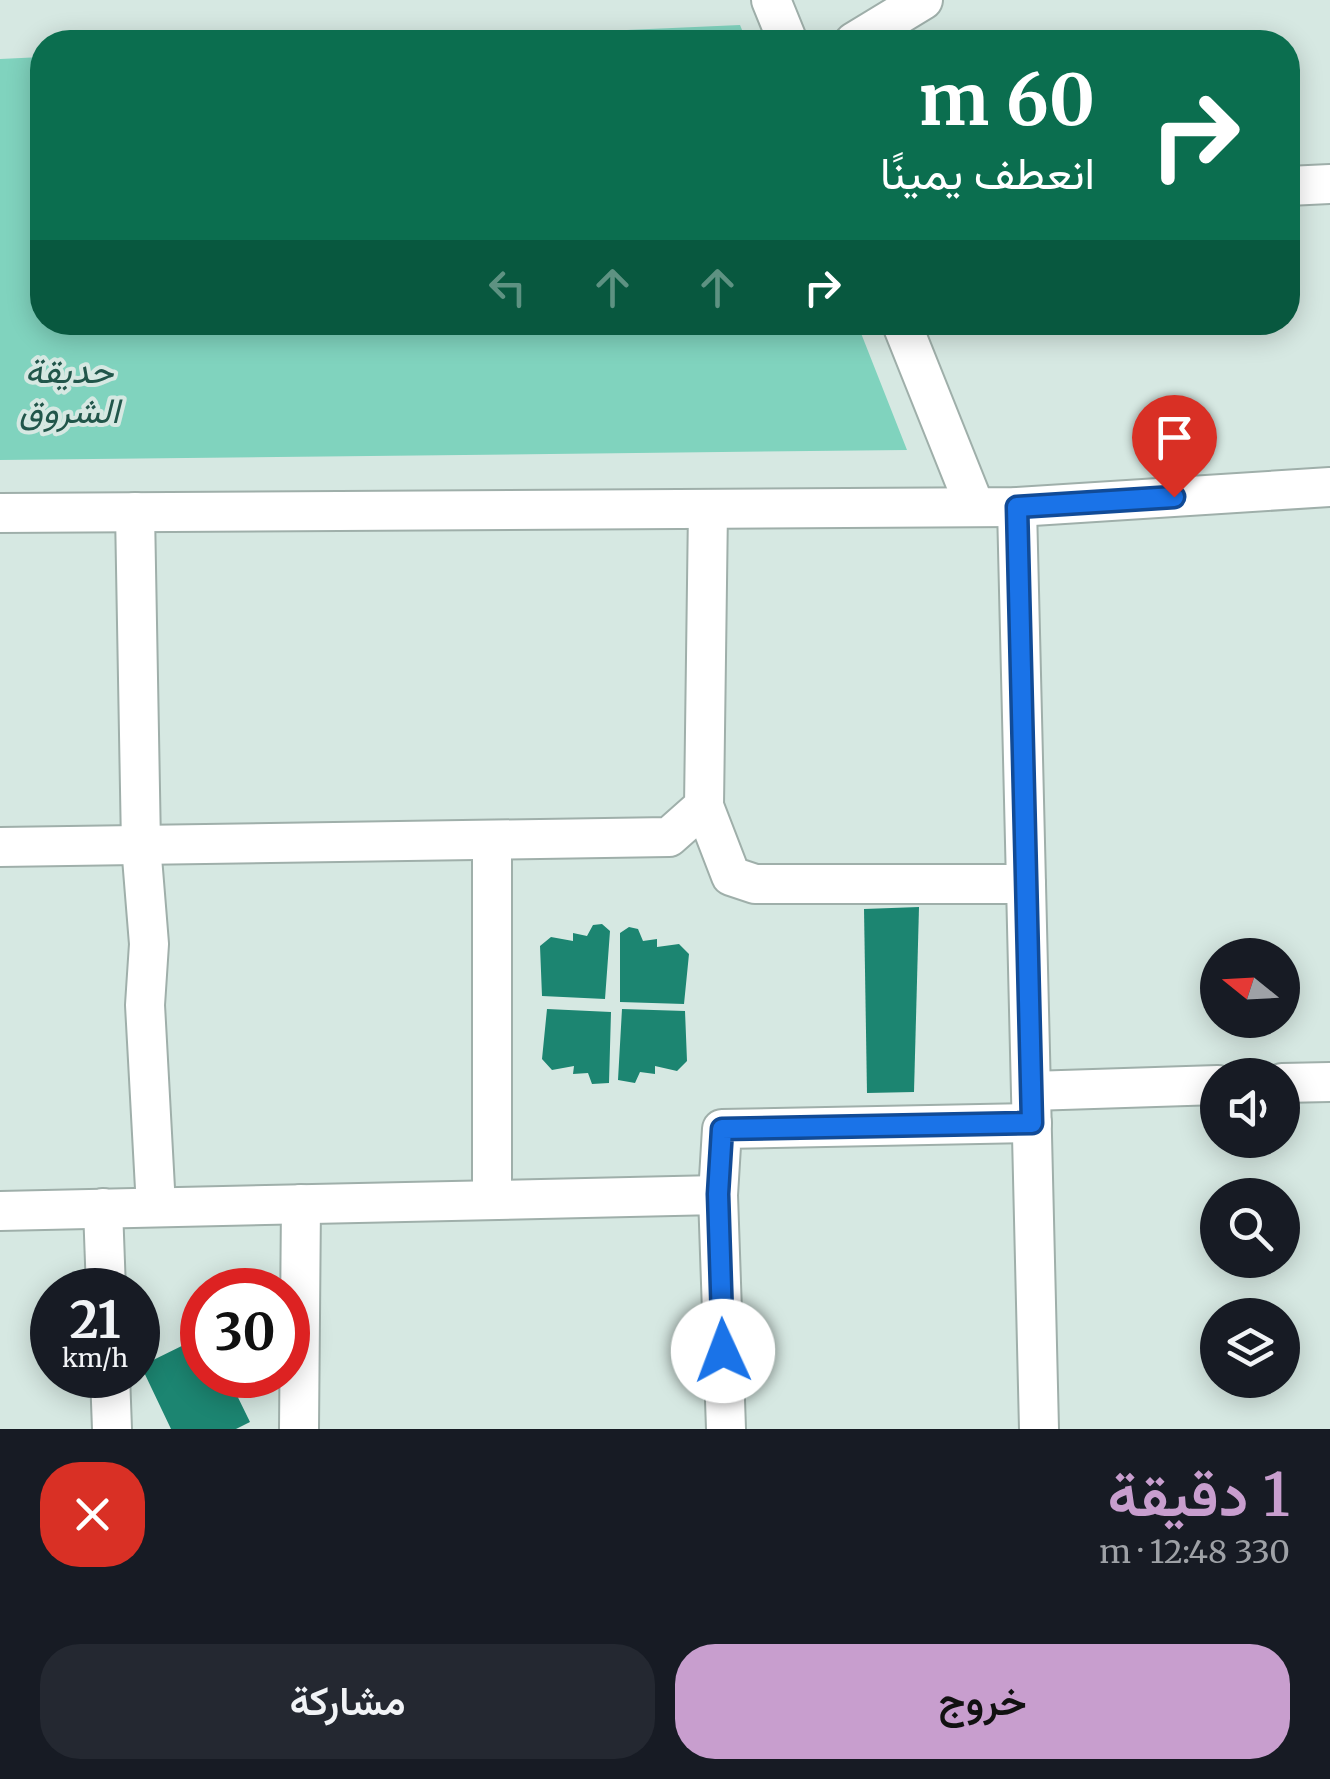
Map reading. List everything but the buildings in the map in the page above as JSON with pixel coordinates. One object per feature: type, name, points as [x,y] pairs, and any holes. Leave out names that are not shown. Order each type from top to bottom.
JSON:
[{"type":"street","points":[[771,0],[783,30]]},
{"type":"street","points":[[874,30],[923,0]]},
{"type":"street","points":[[1300,185],[1330,184]]},
{"type":"street","points":[[906,335],[975,508]]},
{"type":"street","points":[[0,513],[975,508],[1330,488]]},
{"type":"street","points":[[1017,507],[1039,1429]]},
{"type":"street","points":[[708,509],[704,806],[731,876],[756,884],[1026,884]]},
{"type":"street","points":[[135,512],[141,845],[150,944],[145,1005],[156,1207]]},
{"type":"street","points":[[0,847],[669,837],[704,806]]},
{"type":"street","points":[[492,840],[492,1200]]},
{"type":"street","points":[[1300,1083],[1330,1082]]},
{"type":"street","points":[[726,1429],[718,1194],[722,1129],[1032,1107],[1200,1088]]},
{"type":"street","points":[[0,1211],[718,1194]]},
{"type":"street","points":[[299,1429],[301,1204]]},
{"type":"street","points":[[104,1208],[105,1268]]},
{"type":"street","points":[[111,1398],[112,1429]]},
{"type":"green space","points":[[740,25],[742,30],[626,30]]},
{"type":"green space","name":"حديقة الشروق","points":[[30,58],[30,335],[862,335],[907,450],[0,460],[0,59]]},
{"type":"route","points":[[723,1351],[718,1194],[722,1129],[1032,1123],[1017,507],[1174,497]]}]
